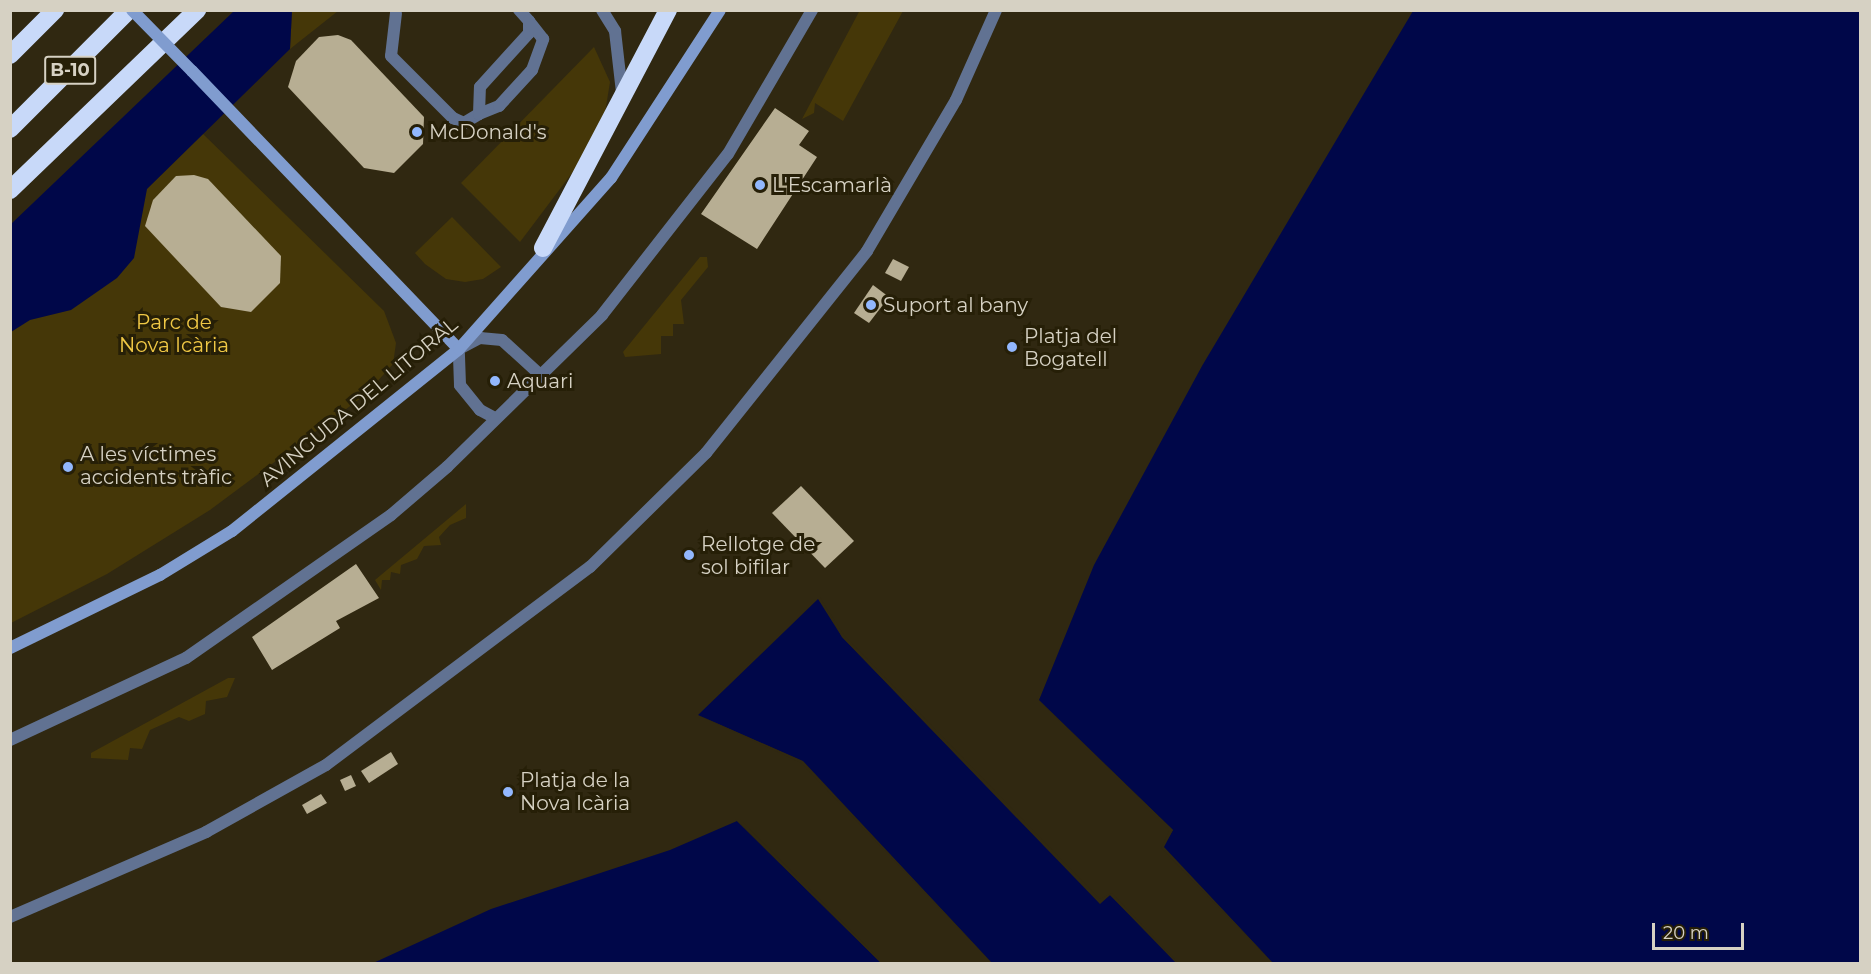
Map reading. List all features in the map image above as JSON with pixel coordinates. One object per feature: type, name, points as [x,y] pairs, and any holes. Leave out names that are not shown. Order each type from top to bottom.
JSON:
[{"type":"highway","name":"B-10","points":[[10,55],[55,10]]},
{"type":"highway","name":"B-10","points":[[10,129],[131,10]]},
{"type":"highway","points":[[10,190],[196,10]]},
{"type":"highway","points":[[543,248],[668,10]]},
{"type":"main road","points":[[131,10],[257,136],[459,349]]},
{"type":"main road","name":"AVINGUDA DEL LITORAL","points":[[10,648],[160,575],[232,531],[459,349],[543,248],[611,178],[720,10]]},
{"type":"street","points":[[396,13],[391,56],[459,122],[499,106],[532,70],[543,39],[519,10]]},
{"type":"street","points":[[602,10],[615,31],[621,100]]},
{"type":"street","points":[[10,740],[186,658],[391,515],[495,418],[523,396],[537,372],[602,315],[728,154],[812,10]]},
{"type":"street","points":[[10,917],[206,832],[334,759],[590,567],[706,453],[741,405],[867,251],[956,100],[996,10]]},
{"type":"street","points":[[479,114],[480,87],[523,42],[529,21]]},
{"type":"street","points":[[495,418],[480,410],[460,385],[459,349],[480,338],[502,340],[537,372]]},
{"type":"green space","points":[[292,10],[338,11],[290,49]]},
{"type":"green space","points":[[860,10],[903,11],[843,121],[815,103],[814,113],[802,119]]},
{"type":"green space","points":[[594,47],[610,82],[605,113],[578,165],[520,242],[461,183]]},
{"type":"green space","name":"Parc de Nova Icària","points":[[156,88],[384,311],[396,343],[393,364],[365,395],[210,510],[107,574],[11,623],[11,225]]},
{"type":"green space","points":[[452,217],[501,267],[483,279],[465,282],[446,279],[425,264],[415,253]]},
{"type":"green space","points":[[700,257],[707,257],[708,267],[681,300],[684,324],[673,324],[673,336],[661,336],[661,354],[625,357],[623,352]]},
{"type":"green space","points":[[466,504],[466,518],[450,525],[439,537],[441,545],[424,546],[417,559],[401,565],[400,574],[391,572],[390,580],[382,580],[381,590],[375,580]]},
{"type":"green space","points":[[228,678],[235,678],[227,697],[206,701],[205,714],[189,721],[179,717],[150,730],[142,749],[130,748],[128,760],[91,758],[91,753]]},
{"type":"shaded area","points":[[234,11],[292,11],[290,49],[147,189],[134,258],[117,278],[71,310],[30,320],[11,332],[10,225]]},
{"type":"shaded area","points":[[1413,11],[1860,11],[1860,963],[1273,963],[1163,847],[1173,830],[1039,700],[1094,565],[1202,366]]},
{"type":"shaded area","points":[[818,599],[842,637],[1100,903],[1110,895],[1176,963],[992,963],[803,761],[698,715]]},
{"type":"shaded area","points":[[737,821],[881,963],[371,964],[491,909],[670,850]]},
{"type":"pier","points":[[820,597],[844,635],[1100,899],[1112,893],[1179,964],[1110,895],[1100,904],[842,637]]},
{"type":"pier","points":[[1037,699],[1173,830],[1164,847],[1273,963],[1161,848],[1169,831]]},
{"type":"pier","points":[[698,715],[802,761],[992,963],[801,763]]},
{"type":"pier","points":[[735,819],[740,819],[884,964],[881,963]]},
{"type":"building","points":[[338,35],[351,40],[424,117],[423,144],[394,173],[364,168],[288,87],[296,61],[319,37]]},
{"type":"building","name":"L'Escamarlà","points":[[775,108],[809,131],[799,145],[817,157],[757,249],[701,214]]},
{"type":"building","points":[[194,175],[208,179],[281,256],[280,283],[251,312],[221,307],[145,226],[153,200],[176,176]]},
{"type":"building","points":[[893,259],[909,267],[901,281],[885,273]]},
{"type":"building","name":"Suport al bany","points":[[873,285],[889,297],[869,323],[854,313]]},
{"type":"building","points":[[801,486],[854,541],[825,568],[772,513]]},
{"type":"building","points":[[356,564],[379,598],[336,621],[340,628],[272,670],[252,637]]},
{"type":"building","points":[[391,752],[398,764],[369,783],[361,771]]},
{"type":"building","points":[[351,775],[356,786],[345,791],[340,780]]},
{"type":"building","points":[[321,794],[327,803],[307,814],[302,805]]},
{"type":"place","name":"McDonald's","points":[[417,132]]},
{"type":"place","name":"L'Escamarlà","points":[[760,185]]},
{"type":"place","name":"Suport al bany","points":[[871,305]]},
{"type":"place","name":"Platja del Bogatell","points":[[1012,347]]},
{"type":"place","name":"Aquari","points":[[495,381]]},
{"type":"place","name":"A les víctimes accidents tràfic","points":[[68,467]]},
{"type":"place","name":"Rellotge de sol bifilar","points":[[689,555]]},
{"type":"place","name":"Platja de la Nova Icària","points":[[508,792]]}]
